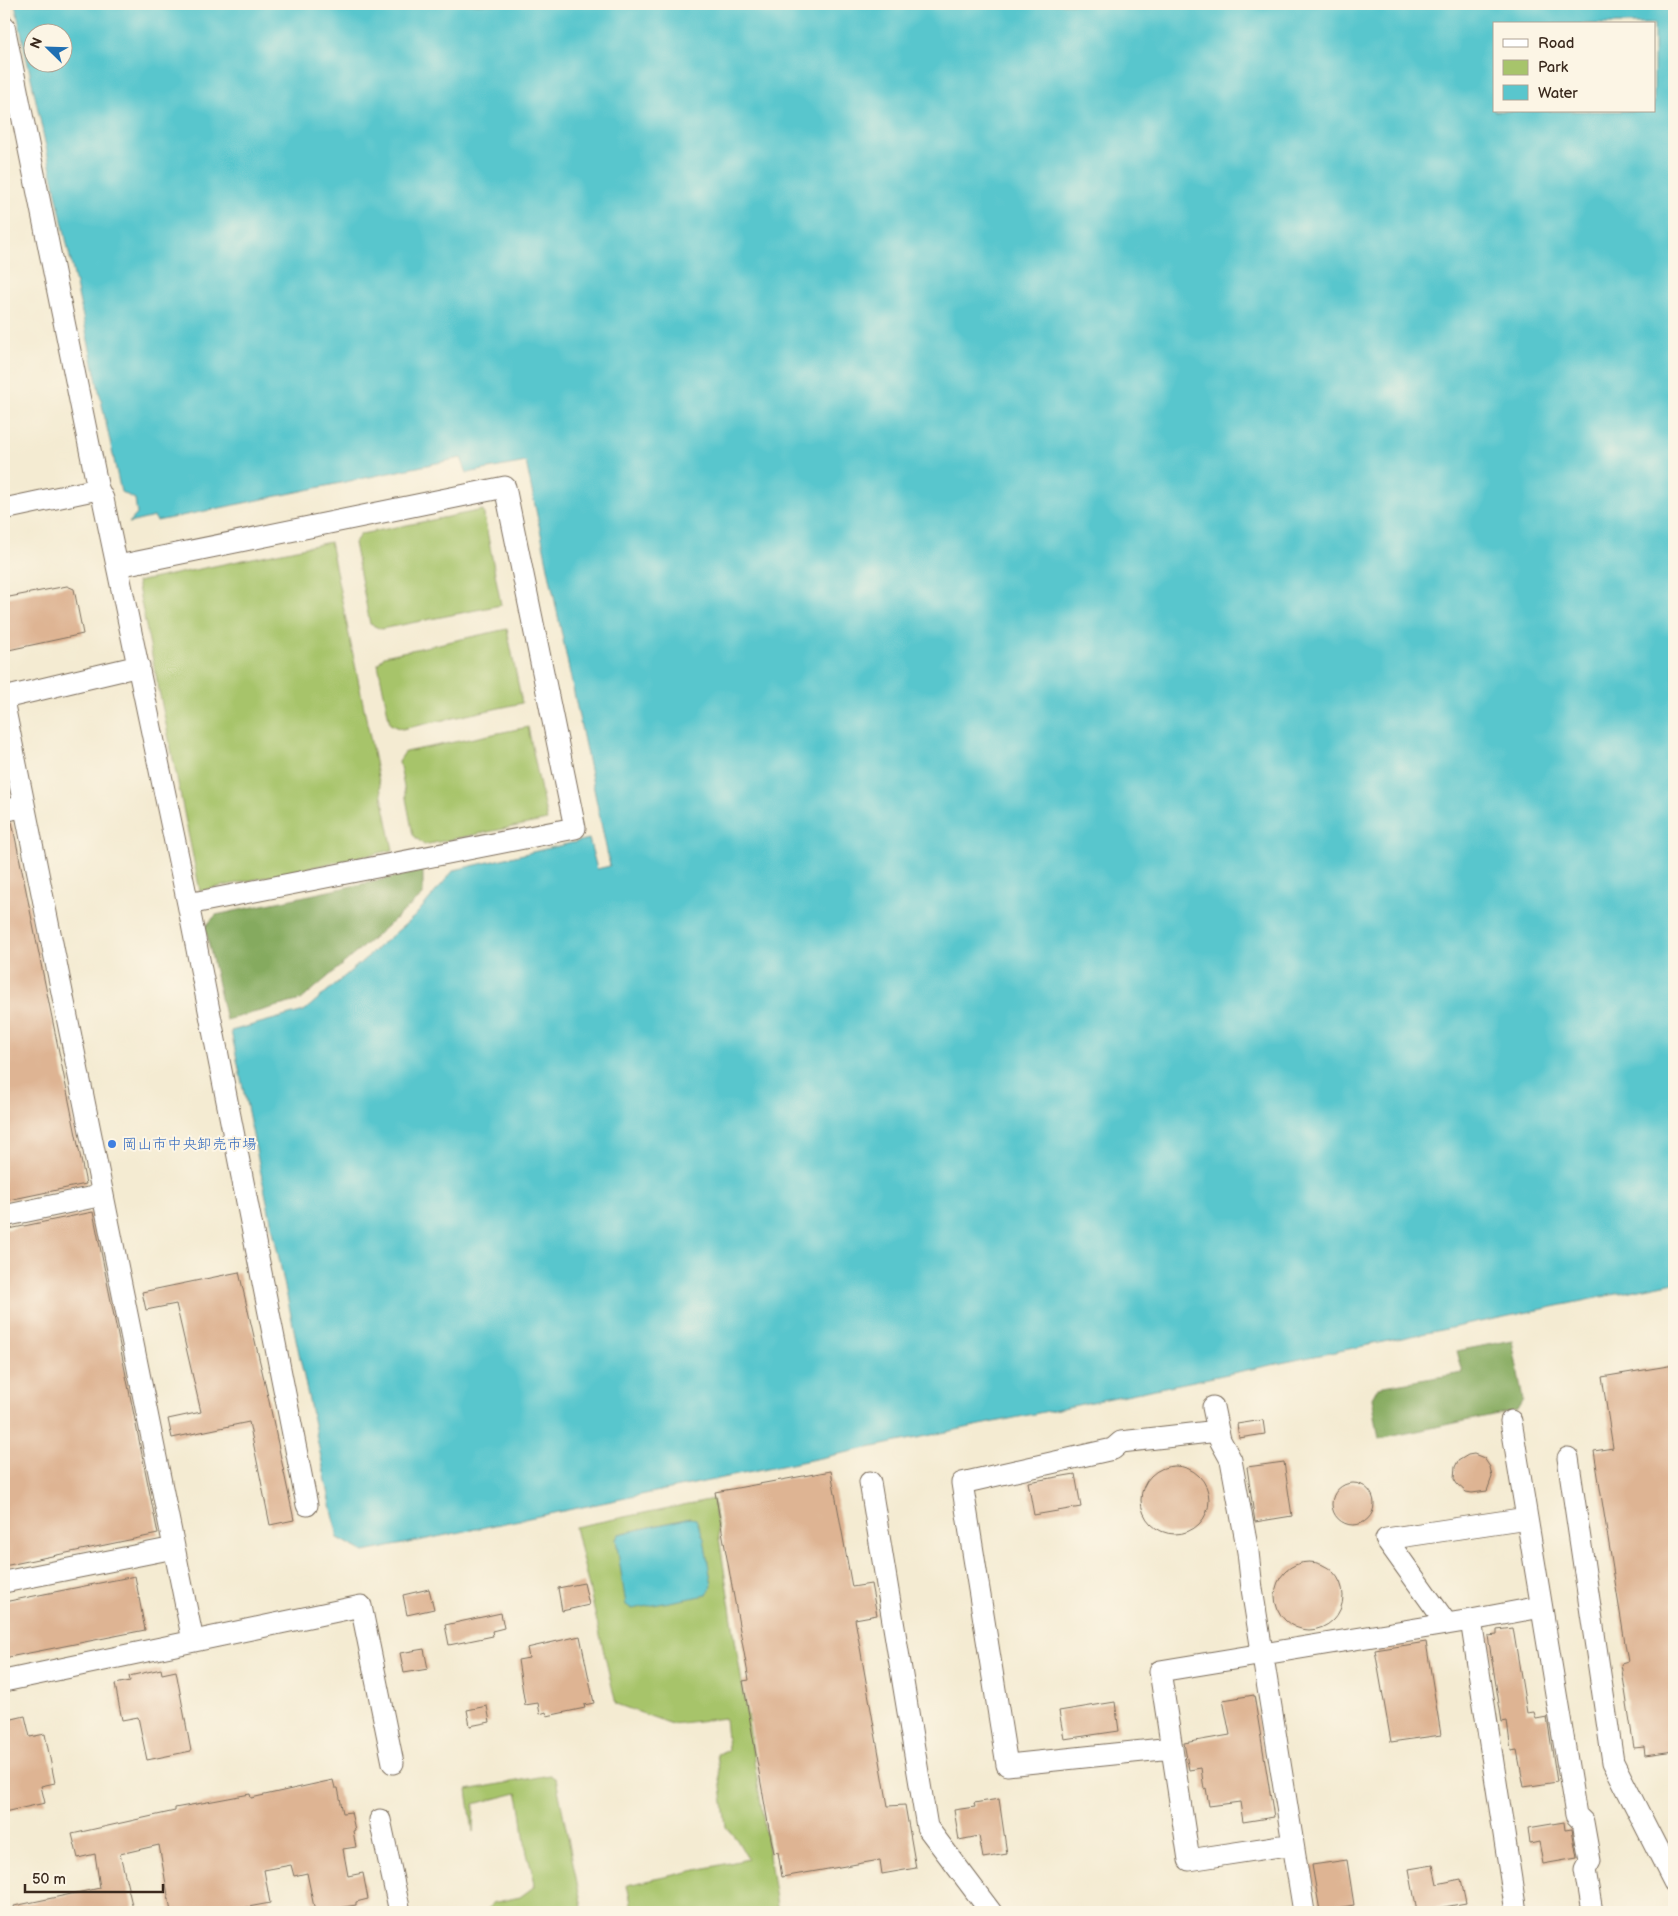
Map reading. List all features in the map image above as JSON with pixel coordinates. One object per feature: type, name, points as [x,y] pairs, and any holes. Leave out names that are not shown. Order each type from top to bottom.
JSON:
[{"type":"street","points":[[4,26],[98,489],[104,499],[188,904],[306,1505]]},
{"type":"street","points":[[118,566],[505,487],[575,828],[188,904]]},
{"type":"street","points":[[4,509],[98,489]]},
{"type":"street","points":[[4,698],[139,666]]},
{"type":"street","points":[[4,705],[14,808],[103,1195],[193,1641]]},
{"type":"street","points":[[4,1216],[103,1195]]},
{"type":"street","points":[[1213,1407],[1220,1440],[1231,1460],[1248,1552],[1262,1654],[1304,1912]]},
{"type":"street","points":[[1511,1421],[1576,1815],[1583,1822],[1590,1861],[1585,1870],[1592,1912]]},
{"type":"street","points":[[1172,1748],[1007,1764],[962,1483],[1113,1449],[1121,1442],[1218,1431]]},
{"type":"street","points":[[1568,1458],[1613,1762],[1674,1882]]},
{"type":"street","points":[[870,1482],[927,1827],[991,1912]]},
{"type":"street","points":[[1447,1624],[1386,1539],[1527,1518]]},
{"type":"street","points":[[4,1582],[174,1548]]},
{"type":"street","points":[[4,1681],[361,1606],[393,1763]]},
{"type":"street","points":[[1293,1844],[1189,1860],[1160,1671],[1541,1607]]},
{"type":"street","points":[[1471,1620],[1516,1912]]},
{"type":"street","points":[[380,1820],[400,1912]]},
{"type":"green space","points":[[483,510],[501,605],[381,629],[370,624],[354,543],[361,534]]},
{"type":"green space","points":[[330,542],[393,850],[200,891],[137,582]]},
{"type":"green space","points":[[507,629],[522,703],[402,729],[390,724],[378,664],[384,656]]},
{"type":"green space","points":[[528,727],[547,820],[424,845],[413,835],[399,761],[405,752]]},
{"type":"green space","points":[[423,871],[423,895],[301,1000],[226,1020],[205,927],[216,915]]},
{"type":"green space","points":[[1512,1340],[1523,1400],[1517,1410],[1379,1439],[1372,1398],[1378,1387],[1463,1373],[1457,1351]]},
{"type":"green space","points":[[713,1499],[778,1912],[633,1912],[627,1885],[748,1859],[737,1840],[726,1827],[717,1754],[728,1751],[725,1718],[672,1724],[616,1704],[575,1527]],"holes":[[[690,1518],[616,1539],[619,1534]]]},
{"type":"green space","points":[[550,1775],[556,1779],[583,1912],[486,1912],[492,1903],[520,1897],[535,1886],[527,1853],[517,1793],[474,1804],[473,1832],[467,1790]]},
{"type":"water","points":[[15,4],[1674,4],[1674,732],[1671,734],[1674,737],[1674,1282],[364,1552],[338,1538],[231,1031],[304,1011],[415,916],[454,870],[589,839],[597,869],[610,866],[526,462],[467,473],[461,458],[157,521],[154,517],[129,523],[137,514],[135,499],[121,492],[30,72],[72,72],[72,22],[22,22],[22,36]]},
{"type":"water","points":[[690,1518],[696,1519],[704,1539],[712,1586],[707,1595],[632,1609],[626,1605],[616,1539],[619,1534]]},
{"type":"building","points":[[67,586],[74,589],[83,634],[4,651],[4,598]]},
{"type":"building","points":[[12,822],[86,1184],[4,1201],[4,823]]},
{"type":"building","points":[[93,1212],[158,1534],[4,1566],[4,1230]]},
{"type":"building","points":[[239,1272],[294,1520],[270,1525],[249,1422],[172,1438],[168,1419],[201,1412],[176,1304],[146,1310],[142,1292]]},
{"type":"building","points":[[1674,1365],[1674,1751],[1645,1755],[1644,1747],[1634,1748],[1621,1664],[1628,1662],[1594,1451],[1613,1448],[1602,1377]]},
{"type":"building","points":[[1263,1420],[1265,1434],[1239,1438],[1237,1424]]},
{"type":"building","points":[[1474,1454],[1484,1458],[1490,1467],[1492,1477],[1487,1491],[1466,1492],[1454,1479],[1455,1467],[1458,1461]]},
{"type":"building","points":[[1284,1462],[1292,1516],[1255,1522],[1247,1467]]},
{"type":"building","points":[[1175,1466],[1188,1469],[1199,1476],[1206,1487],[1209,1500],[1206,1513],[1199,1524],[1188,1531],[1175,1534],[1162,1531],[1151,1524],[1144,1513],[1141,1500],[1144,1487],[1151,1476],[1162,1469]]},
{"type":"building","points":[[831,1471],[852,1587],[871,1584],[877,1615],[855,1619],[888,1806],[905,1805],[916,1868],[882,1874],[880,1860],[782,1877],[778,1852],[774,1853],[769,1829],[743,1681],[749,1680],[715,1492]]},
{"type":"building","points":[[1075,1474],[1081,1507],[1034,1515],[1028,1482]]},
{"type":"building","points":[[1353,1483],[1368,1489],[1374,1504],[1368,1519],[1353,1525],[1338,1519],[1332,1504],[1338,1489]]},
{"type":"building","points":[[1309,1562],[1322,1565],[1333,1572],[1340,1583],[1343,1596],[1340,1609],[1333,1620],[1322,1627],[1309,1630],[1296,1627],[1285,1620],[1278,1609],[1275,1596],[1278,1583],[1285,1572],[1296,1565]]},
{"type":"building","points":[[135,1576],[145,1630],[4,1658],[4,1602]]},
{"type":"building","points":[[584,1583],[589,1605],[562,1611],[558,1588]]},
{"type":"building","points":[[429,1589],[434,1609],[407,1615],[403,1595]]},
{"type":"building","points":[[501,1613],[504,1628],[492,1631],[493,1636],[449,1645],[445,1625]]},
{"type":"building","points":[[1513,1628],[1527,1713],[1534,1712],[1536,1719],[1547,1717],[1557,1782],[1524,1787],[1517,1750],[1511,1751],[1507,1721],[1502,1722],[1488,1636],[1497,1635],[1497,1630]]},
{"type":"building","points":[[580,1636],[594,1703],[584,1705],[585,1708],[547,1716],[546,1712],[540,1714],[538,1703],[525,1705],[518,1660],[529,1658],[527,1648]]},
{"type":"building","points":[[1426,1642],[1441,1735],[1391,1742],[1375,1650]]},
{"type":"building","points":[[424,1649],[428,1669],[404,1673],[400,1653]]},
{"type":"building","points":[[161,1669],[162,1674],[176,1671],[191,1751],[147,1760],[138,1717],[122,1720],[115,1684],[130,1681],[129,1676]]},
{"type":"building","points":[[1254,1695],[1274,1817],[1243,1822],[1240,1802],[1209,1806],[1201,1768],[1189,1770],[1184,1743],[1230,1735],[1223,1700]]},
{"type":"building","points":[[1115,1702],[1119,1731],[1064,1739],[1059,1711]]},
{"type":"building","points":[[487,1706],[490,1722],[470,1726],[467,1710]]},
{"type":"building","points":[[25,1716],[30,1737],[45,1734],[55,1783],[41,1786],[45,1803],[4,1812],[4,1721]]},
{"type":"building","points":[[333,1780],[335,1788],[338,1788],[343,1813],[351,1812],[355,1830],[353,1831],[356,1847],[343,1849],[348,1876],[363,1873],[368,1899],[356,1902],[356,1905],[315,1912],[307,1873],[294,1876],[291,1865],[264,1870],[270,1903],[243,1908],[244,1912],[171,1912],[159,1845],[120,1854],[133,1909],[130,1909],[131,1912],[15,1912],[14,1906],[100,1888],[95,1854],[78,1858],[72,1834],[175,1811],[175,1808],[250,1794],[251,1798]]},
{"type":"building","points":[[999,1799],[1007,1854],[983,1858],[979,1836],[959,1840],[954,1810],[975,1807],[974,1803]]},
{"type":"building","points":[[1564,1822],[1565,1830],[1572,1829],[1577,1858],[1543,1864],[1539,1842],[1530,1844],[1528,1828]]},
{"type":"building","points":[[1347,1860],[1354,1905],[1320,1911],[1312,1865]]},
{"type":"building","points":[[1433,1865],[1437,1884],[1461,1879],[1466,1903],[1417,1912],[1409,1869]]},
{"type":"place","name":"岡山市中央卸売市場","points":[[112,1144]]}]
